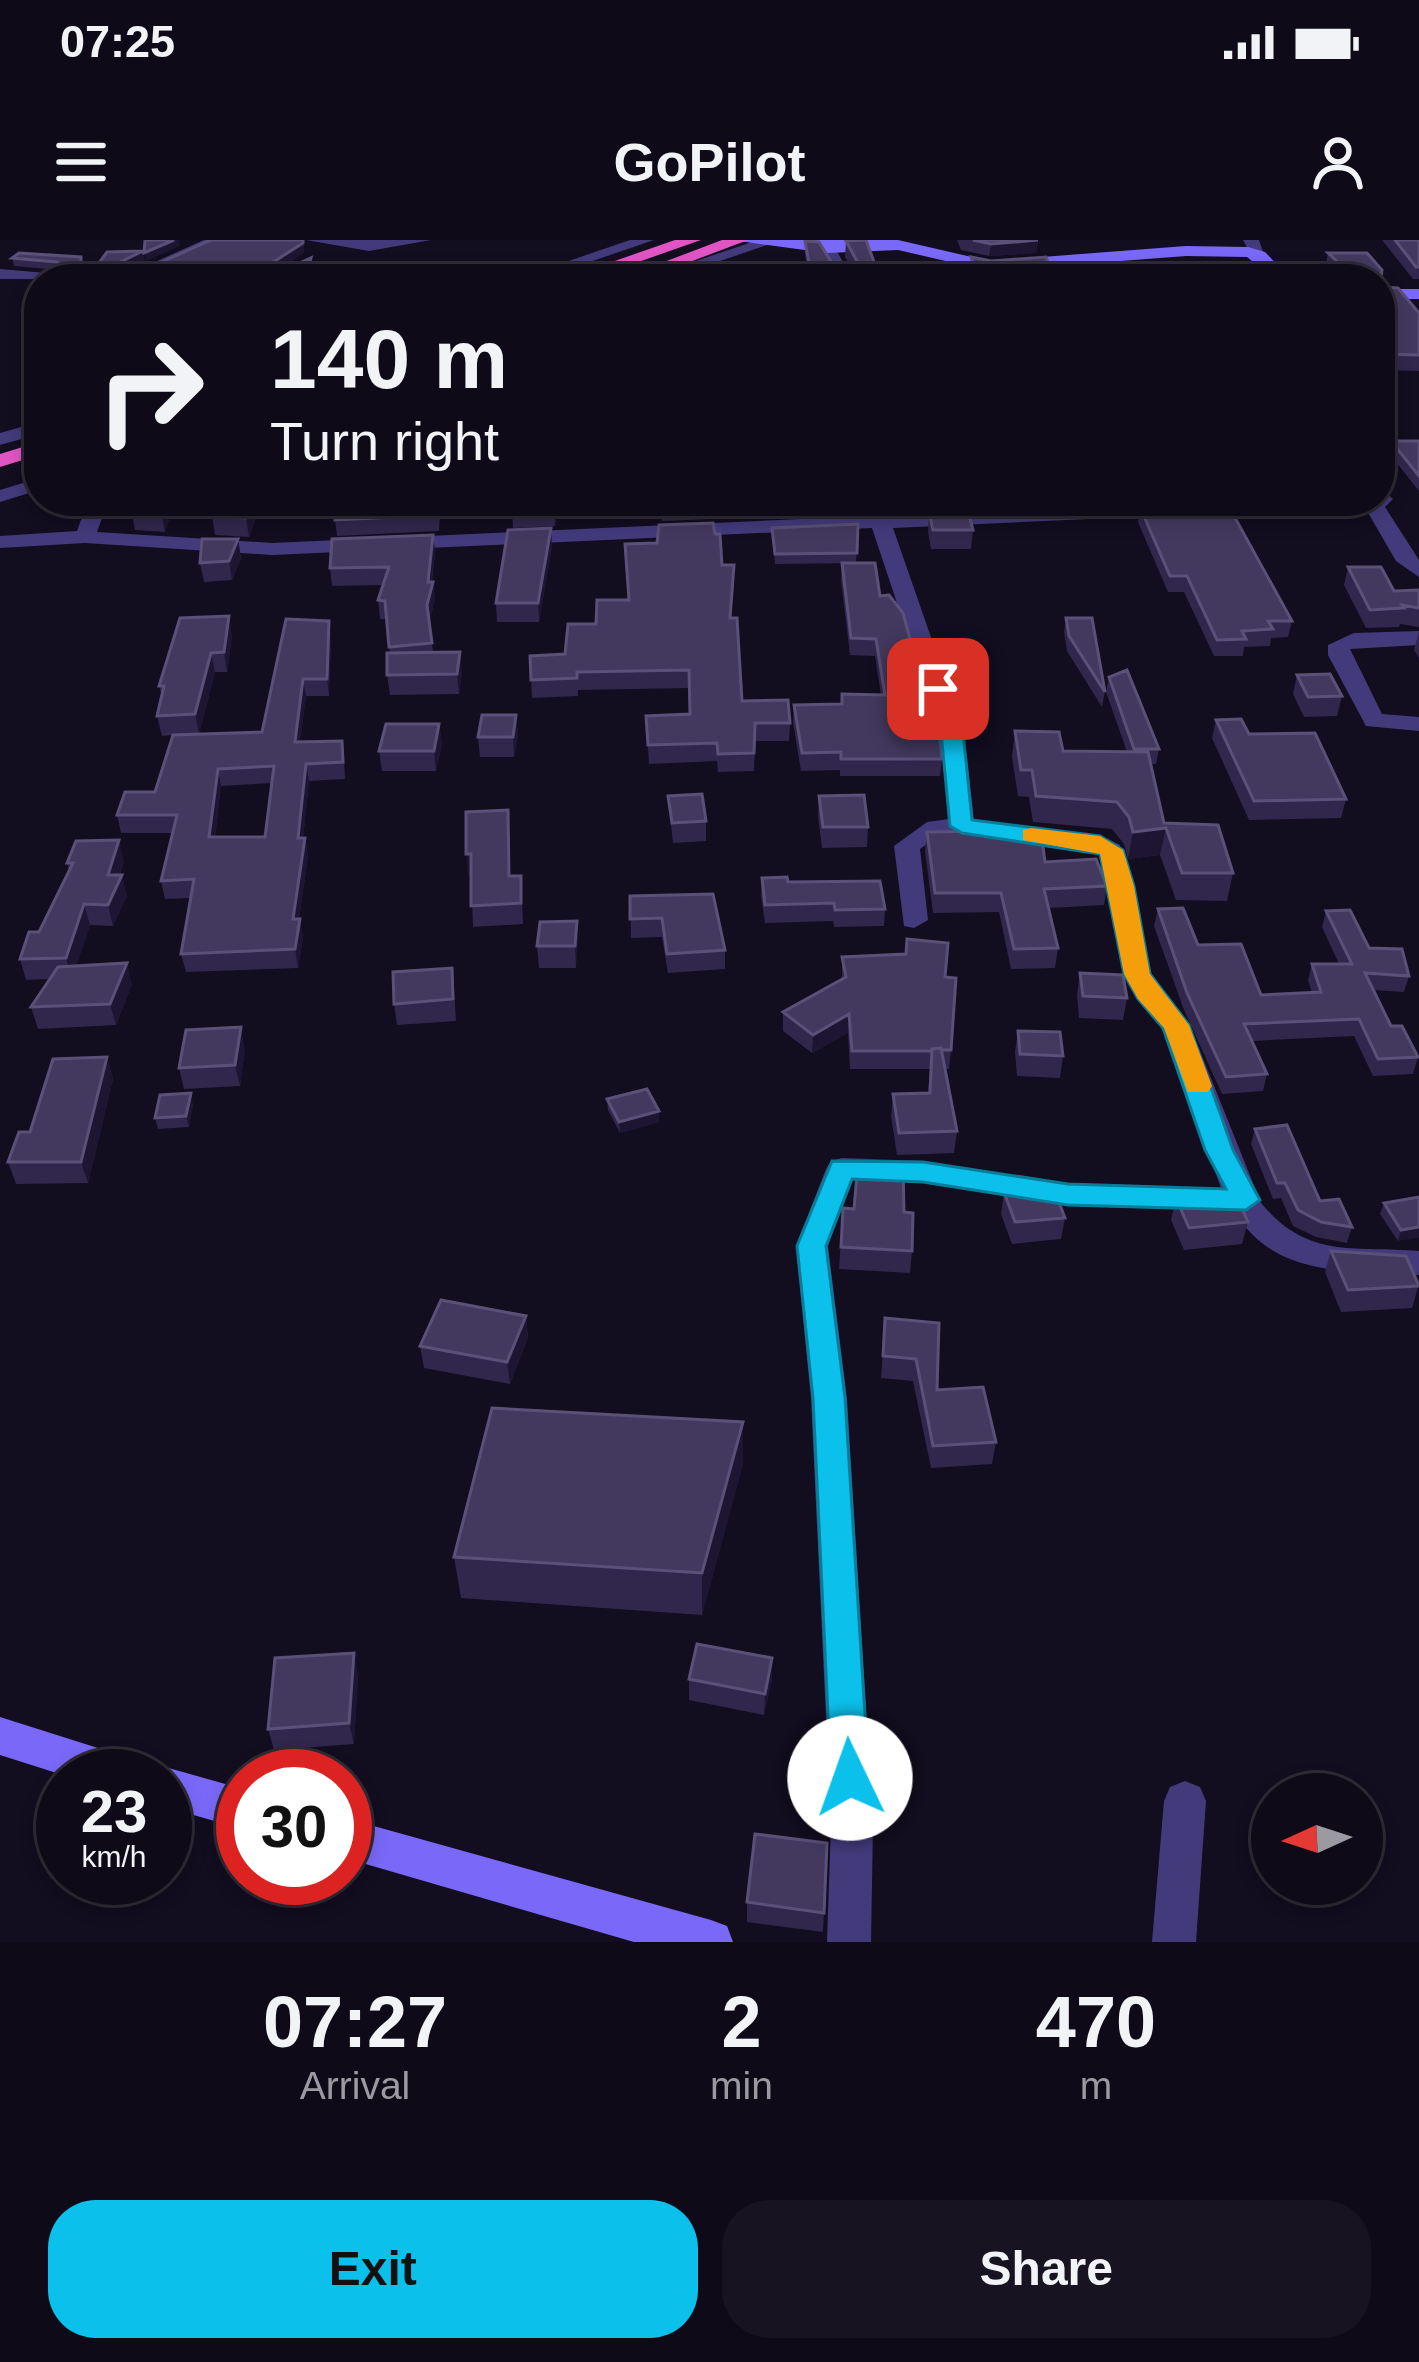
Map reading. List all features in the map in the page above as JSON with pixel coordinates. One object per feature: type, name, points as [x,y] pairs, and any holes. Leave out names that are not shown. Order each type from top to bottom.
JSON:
[{"type":"highway","points":[[618,264],[692,240]]},
{"type":"highway","points":[[666,264],[739,240]]},
{"type":"main road","points":[[739,240],[827,248],[898,245],[922,248],[965,264]]},
{"type":"main road","points":[[1015,264],[1255,247]]},
{"type":"main road","points":[[0,1736],[42,1749]]},
{"type":"main road","points":[[372,1846],[711,1942]]},
{"type":"street","points":[[161,264],[218,240]]},
{"type":"street","points":[[316,247],[342,243],[393,246],[423,240]]},
{"type":"street","points":[[571,264],[646,240]]},
{"type":"street","points":[[699,264],[769,242]]},
{"type":"street","points":[[827,248],[836,264]]},
{"type":"street","points":[[86,537],[93,516]]},
{"type":"street","points":[[0,542],[86,537],[272,549],[785,516]]},
{"type":"street","points":[[880,516],[952,732],[962,826]]},
{"type":"street","points":[[1384,516],[1401,558],[1419,571]]},
{"type":"street","points":[[1419,638],[1354,640],[1339,645],[1339,655],[1374,722],[1419,724]]},
{"type":"street","points":[[914,920],[908,846],[936,826],[1100,843],[1111,850],[1137,974],[1147,994],[1176,1025],[1219,1150],[1256,1219],[1288,1248],[1319,1257],[1419,1263]]},
{"type":"street","points":[[850,1942],[852,1825],[832,1445],[812,1246],[842,1168],[923,1172],[1068,1195],[1246,1200]]},
{"type":"street","points":[[1174,1942],[1185,1801]]},
{"type":"building","points":[[145,240],[174,240],[144,253]]},
{"type":"building","points":[[211,240],[303,240],[270,264],[157,264]]},
{"type":"building","points":[[866,240],[874,262],[858,263],[846,241]]},
{"type":"building","points":[[973,240],[1038,240],[991,244]]},
{"type":"building","points":[[1395,240],[1419,240],[1419,267],[1416,267]]},
{"type":"building","points":[[805,241],[819,242],[832,264],[809,264]]},
{"type":"building","points":[[143,251],[116,264],[98,264],[107,252]]},
{"type":"building","points":[[19,253],[81,257],[81,264],[59,264],[12,258]]},
{"type":"building","points":[[1328,253],[1367,253],[1377,264],[1340,264]]},
{"type":"building","points":[[971,257],[991,261],[1046,257],[1049,264],[974,264]]},
{"type":"building","points":[[1395,288],[1419,313],[1419,355],[1395,354]]},
{"type":"building","points":[[1395,441],[1419,441],[1419,476],[1395,446]]},
{"type":"building","points":[[335,516],[417,516],[335,520]]},
{"type":"building","points":[[930,516],[969,516],[973,530],[933,530]]},
{"type":"building","points":[[1144,516],[1234,516],[1292,621],[1268,621],[1273,629],[1242,631],[1246,639],[1217,640],[1187,576],[1170,576]]},
{"type":"building","points":[[713,523],[715,534],[720,534],[722,565],[734,565],[730,618],[737,618],[742,701],[788,700],[790,723],[755,723],[754,753],[718,754],[717,743],[648,745],[646,716],[690,714],[689,670],[577,672],[577,678],[531,680],[530,656],[565,654],[568,624],[596,624],[597,600],[629,600],[625,544],[657,543],[659,525]]},
{"type":"building","points":[[858,524],[857,553],[775,554],[772,528]]},
{"type":"building","points":[[551,528],[538,603],[496,603],[508,530]]},
{"type":"building","points":[[433,535],[428,582],[433,582],[427,605],[432,643],[389,647],[385,601],[378,600],[389,567],[330,568],[332,539]]},
{"type":"building","points":[[202,539],[238,539],[229,561],[200,563]]},
{"type":"building","points":[[842,563],[875,563],[880,596],[889,595],[903,613],[930,715],[937,715],[942,759],[841,759],[841,752],[802,753],[794,705],[842,704],[842,694],[885,695],[876,639],[851,638]]},
{"type":"building","points":[[1348,567],[1381,567],[1394,591],[1419,590],[1419,608],[1402,605],[1404,608],[1370,610]]},
{"type":"building","points":[[229,616],[224,652],[211,653],[195,714],[157,716],[164,686],[159,686],[180,618]]},
{"type":"building","points":[[1066,618],[1092,618],[1105,692],[1069,636]]},
{"type":"building","points":[[286,619],[329,621],[327,679],[303,679],[295,742],[342,741],[343,762],[306,764],[298,838],[305,838],[293,919],[300,919],[295,949],[181,954],[194,879],[161,881],[177,815],[117,815],[125,792],[155,792],[173,735],[262,732]],"holes":[[[274,766],[265,837],[209,837],[218,769]]]},
{"type":"building","points":[[460,652],[457,674],[387,675],[387,653]]},
{"type":"building","points":[[1127,670],[1159,749],[1134,749],[1109,677]]},
{"type":"building","points":[[1330,674],[1342,696],[1308,697],[1297,675]]},
{"type":"building","points":[[482,715],[516,715],[513,737],[478,737]]},
{"type":"building","points":[[1241,719],[1249,734],[1315,733],[1346,799],[1254,801],[1216,720]]},
{"type":"building","points":[[386,724],[439,724],[434,751],[379,751]]},
{"type":"building","points":[[1015,731],[1059,732],[1063,751],[1148,752],[1164,823],[1218,825],[1233,873],[1182,873],[1166,828],[1133,832],[1117,802],[1036,796],[1032,770],[1021,770]]},
{"type":"building","points":[[702,794],[706,821],[672,823],[668,796]]},
{"type":"building","points":[[864,795],[868,827],[823,827],[819,796]]},
{"type":"building","points":[[508,810],[509,876],[521,876],[521,903],[471,906],[466,812]]},
{"type":"building","points":[[989,825],[1041,831],[1045,862],[1096,859],[1107,886],[1044,889],[1058,948],[1014,949],[1001,893],[935,893],[927,832],[990,831]]},
{"type":"building","points":[[119,840],[108,875],[122,875],[108,905],[84,904],[66,958],[20,959],[29,932],[39,932],[73,863],[67,863],[76,841]]},
{"type":"building","points":[[787,877],[788,882],[880,881],[885,909],[835,910],[834,903],[765,905],[762,878]]},
{"type":"building","points":[[713,894],[725,950],[667,954],[662,918],[630,919],[630,896]]},
{"type":"building","points":[[1183,908],[1198,945],[1241,944],[1261,995],[1321,992],[1312,964],[1352,964],[1326,911],[1350,910],[1369,948],[1402,949],[1409,976],[1365,973],[1391,1026],[1402,1026],[1418,1057],[1378,1059],[1359,1019],[1244,1024],[1267,1074],[1226,1077],[1187,993],[1158,909]]},
{"type":"building","points":[[577,921],[575,946],[537,946],[540,922]]},
{"type":"building","points":[[907,939],[948,943],[945,977],[956,978],[951,1050],[852,1051],[849,1014],[813,1035],[783,1012],[846,977],[842,957],[906,954]]},
{"type":"building","points":[[127,963],[110,1004],[31,1007],[58,967]]},
{"type":"building","points":[[452,968],[453,999],[394,1004],[393,972]]},
{"type":"building","points":[[1080,973],[1123,975],[1127,998],[1083,996]]},
{"type":"building","points":[[241,1027],[235,1065],[179,1068],[186,1030]]},
{"type":"building","points":[[1018,1031],[1060,1032],[1063,1056],[1020,1054]]},
{"type":"building","points":[[941,1048],[957,1131],[899,1133],[893,1094],[930,1093],[932,1049]]},
{"type":"building","points":[[107,1057],[81,1162],[8,1162],[19,1132],[30,1132],[53,1059]]},
{"type":"building","points":[[647,1089],[659,1111],[619,1122],[607,1099]]},
{"type":"building","points":[[191,1093],[186,1116],[155,1118],[160,1095]]},
{"type":"building","points":[[1287,1125],[1320,1201],[1339,1199],[1352,1227],[1321,1222],[1298,1210],[1285,1183],[1277,1183],[1255,1129]]},
{"type":"building","points":[[858,1163],[903,1165],[904,1212],[913,1213],[912,1251],[841,1247],[843,1208],[854,1209]]},
{"type":"building","points":[[1053,1187],[1065,1218],[1015,1222],[1004,1192]]},
{"type":"building","points":[[1235,1193],[1248,1222],[1189,1228],[1176,1198]]},
{"type":"building","points":[[1419,1197],[1419,1227],[1401,1230],[1384,1203]]},
{"type":"building","points":[[1331,1251],[1406,1256],[1419,1286],[1348,1290]]},
{"type":"building","points":[[441,1300],[526,1316],[507,1362],[420,1346]]},
{"type":"building","points":[[885,1318],[939,1323],[937,1390],[983,1387],[996,1442],[933,1446],[916,1359],[883,1356]]},
{"type":"building","points":[[492,1408],[743,1422],[702,1573],[454,1557]]},
{"type":"building","points":[[697,1644],[772,1658],[765,1694],[689,1679]]},
{"type":"building","points":[[354,1653],[349,1723],[268,1729],[275,1658]]},
{"type":"building","points":[[755,1834],[827,1843],[824,1913],[747,1902]]},
{"type":"slow traffic","points":[[1031,835],[1100,843],[1111,850],[1137,974],[1147,994],[1176,1025],[1198,1086]]},
{"type":"route","points":[[850,1778],[829,1398],[812,1246],[842,1168],[923,1172],[1068,1195],[1246,1200],[1219,1150],[1176,1025],[1147,994],[1137,974],[1111,850],[1100,843],[962,826],[952,732],[938,689]]}]
